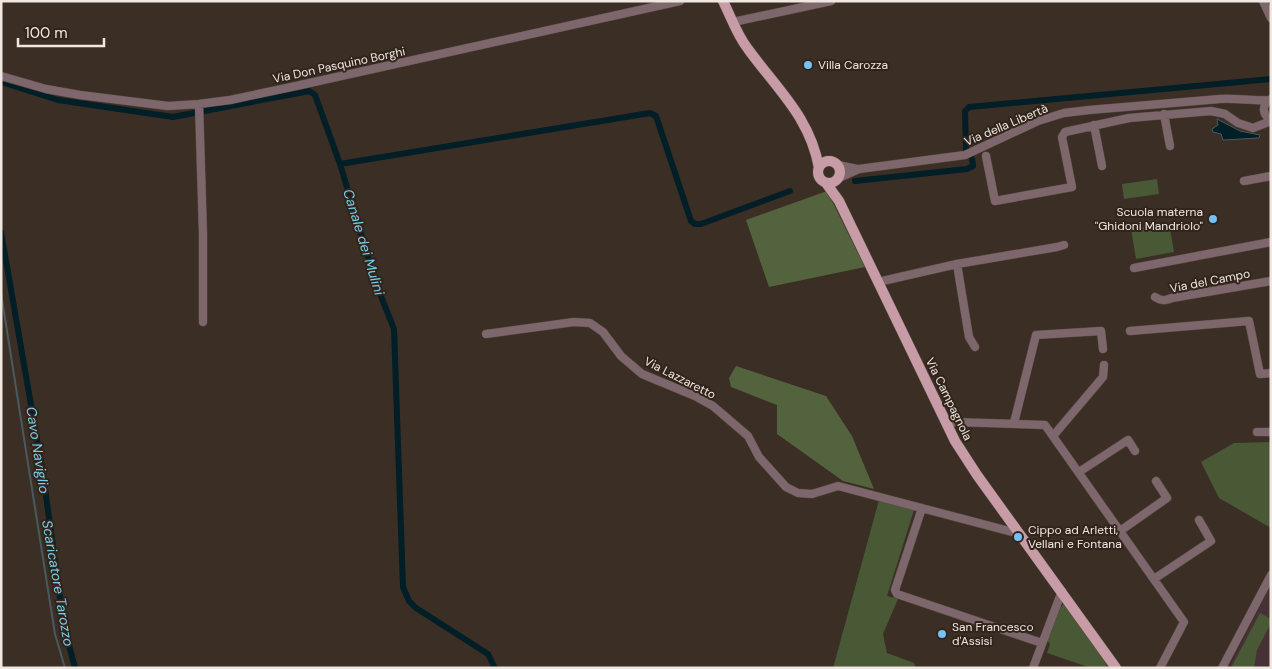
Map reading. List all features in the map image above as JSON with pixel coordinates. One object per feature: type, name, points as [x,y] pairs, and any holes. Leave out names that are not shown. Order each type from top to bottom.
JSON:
[{"type":"main road","name":"Via Campagnola","points":[[723,1],[747,48],[790,102],[814,148],[821,157],[833,163],[840,171],[838,179],[839,201]]},
{"type":"main road","name":"Via Campagnola","points":[[814,148],[820,178],[839,201],[946,424],[962,453],[1062,597],[1116,668]]},
{"type":"main road","points":[[819,168],[823,163],[833,163]]},
{"type":"main road","points":[[826,183],[832,183],[838,179]]},
{"type":"street","name":"Via Don Pasquino Borghi","points":[[1,76],[46,89],[80,95],[199,110],[296,86],[680,1]]},
{"type":"street","points":[[733,22],[831,1]]},
{"type":"street","points":[[1263,1],[1271,18]]},
{"type":"street","name":"Via della Libertà","points":[[838,179],[859,169],[965,155],[1038,121],[1076,111],[1220,99],[1252,101],[1270,99]]},
{"type":"street","points":[[1259,126],[1265,104],[1270,99]]},
{"type":"street","points":[[986,156],[995,201],[1072,187],[1062,137],[1065,132],[1129,118],[1211,111],[1225,114],[1238,124],[1253,128],[1271,121],[1252,101]]},
{"type":"street","points":[[199,110],[203,235],[203,322]]},
{"type":"street","points":[[1164,114],[1170,146]]},
{"type":"street","points":[[1094,125],[1102,166]]},
{"type":"street","name":"Via della Libertà","points":[[833,163],[859,169]]},
{"type":"street","points":[[1244,181],[1271,176]]},
{"type":"street","points":[[1134,268],[1271,242]]},
{"type":"street","points":[[878,282],[957,264],[1064,245]]},
{"type":"street","points":[[957,264],[969,338],[976,347]]},
{"type":"street","name":"Via del Campo","points":[[1155,297],[1166,301],[1172,298],[1271,281]]},
{"type":"street","points":[[1130,332],[1249,321],[1260,374],[1271,373]]},
{"type":"street","name":"Via Lazzaretto","points":[[486,334],[574,322],[590,323],[603,332],[621,356],[642,374],[695,396],[713,406],[748,436],[759,457],[786,487],[798,493],[812,494],[838,486],[1020,534]]},
{"type":"street","points":[[1014,423],[1036,335],[1101,331],[1103,349]]},
{"type":"street","points":[[1053,436],[1103,377],[1104,366]]},
{"type":"street","points":[[946,424],[953,422],[1045,425],[1184,622],[1160,668]]},
{"type":"street","points":[[1257,432],[1271,432]]},
{"type":"street","points":[[1079,472],[1128,440],[1135,451]]},
{"type":"street","points":[[1120,531],[1167,498],[1156,481]]},
{"type":"street","points":[[922,508],[895,590],[897,594],[1042,642]]},
{"type":"street","points":[[1154,579],[1212,541],[1199,520]]},
{"type":"street","points":[[1222,668],[1271,575]]},
{"type":"street","points":[[1033,668],[1062,597]]},
{"type":"shaded area","points":[[1271,584],[1271,668],[1229,668]]},
{"type":"green space","points":[[1157,179],[1159,194],[1124,199],[1122,184]]},
{"type":"green space","points":[[827,191],[865,267],[769,287],[746,220]]},
{"type":"green space","points":[[1169,223],[1174,252],[1136,259],[1131,229]]},
{"type":"green space","points":[[736,366],[826,396],[852,436],[874,489],[843,481],[777,434],[777,405],[731,387],[729,378]]},
{"type":"green space","points":[[1271,442],[1271,528],[1219,498],[1201,462],[1234,443]]},
{"type":"green space","points":[[879,500],[914,510],[887,596],[898,599],[883,634],[887,653],[914,663],[916,668],[833,668]]},
{"type":"green space","points":[[1064,603],[1104,657],[1107,668],[1091,668],[1047,653],[1050,644],[1046,639],[1059,609]]},
{"type":"green space","points":[[1260,613],[1271,619],[1271,623],[1257,650],[1254,668],[1231,668]]},
{"type":"water","points":[[1217,119],[1240,131],[1260,135],[1259,138],[1223,140],[1221,134],[1213,132],[1212,129],[1218,125]]},
{"type":"waterway","points":[[966,150],[965,111],[969,107],[1271,79]]},
{"type":"waterway","name":"Canale dei Mulini","points":[[1,82],[58,100],[173,117],[309,91],[315,95],[340,164],[375,281],[394,329],[403,587],[409,601],[416,608],[488,654],[495,668]]},
{"type":"waterway","points":[[340,164],[650,113],[656,116],[691,221],[695,224],[701,224],[790,191]]},
{"type":"waterway","points":[[855,181],[967,169],[973,166],[972,159]]},
{"type":"waterway","name":"Cavo Naviglio","points":[[1,232],[43,474],[64,626],[75,668]]},
{"type":"waterway","name":"Scaricatore Tarozzo","points":[[1,293],[55,634],[65,668]]},
{"type":"place","name":"Villa Carozza","points":[[808,65]]},
{"type":"place","name":"Scuola materna \"Ghidoni Mandriolo\"","points":[[1213,219]]},
{"type":"place","name":"Cippo ad Arletti, Vellani e Fontana","points":[[1018,537]]},
{"type":"place","name":"San Francesco d'Assisi","points":[[942,634]]}]
